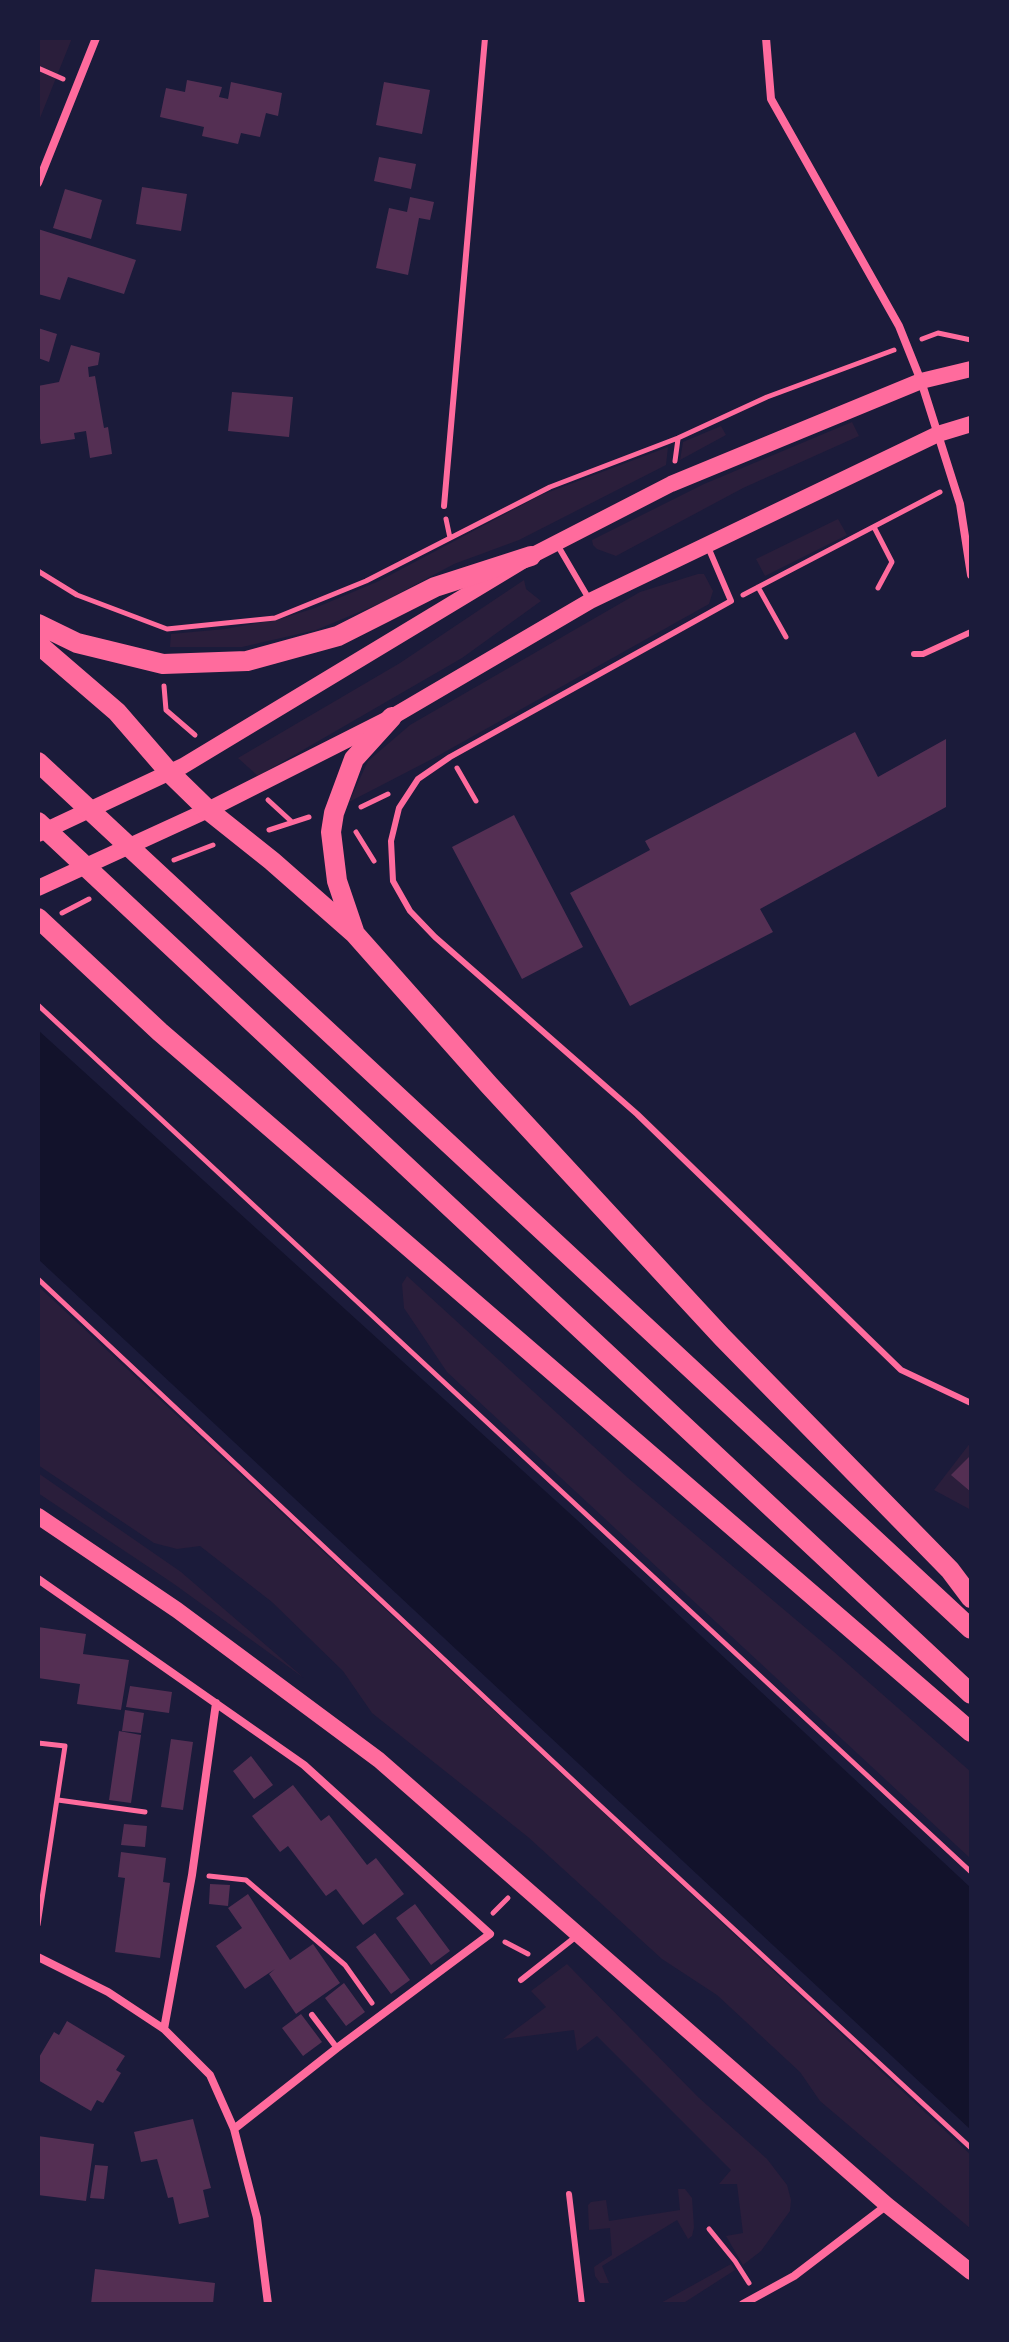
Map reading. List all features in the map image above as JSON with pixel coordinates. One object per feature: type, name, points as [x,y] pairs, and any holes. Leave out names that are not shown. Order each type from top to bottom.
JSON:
[{"type":"highway","points":[[38,624],[77,643],[163,664],[247,661],[338,636],[435,587],[531,556]]},
{"type":"highway","points":[[38,644],[117,712],[176,769],[208,810],[355,934],[489,1085],[712,1325],[950,1570],[971,1598]]},
{"type":"highway","points":[[355,934],[337,881],[331,832],[334,813],[354,759],[392,717]]},
{"type":"highway","points":[[38,762],[971,1629]]},
{"type":"highway","points":[[38,822],[971,1694]]},
{"type":"highway","points":[[38,918],[160,1032],[971,1732]]},
{"type":"main road","points":[[38,834],[176,769],[531,556],[671,484],[921,381],[971,369]]},
{"type":"main road","points":[[38,888],[208,810],[392,717],[590,601],[938,434],[971,424]]},
{"type":"main road","points":[[38,1516],[177,1610],[379,1760],[887,2205],[971,2272]]},
{"type":"street","points":[[38,183],[96,38]]},
{"type":"street","points":[[766,38],[771,99],[899,326],[921,381],[960,504],[971,575]]},
{"type":"street","points":[[38,1579],[304,1765],[490,1934],[234,2129]]},
{"type":"street","points":[[164,2029],[192,1875],[216,1703]]},
{"type":"street","points":[[38,1957],[108,1992],[164,2029],[210,2075],[234,2129],[257,2218],[268,2304]]},
{"type":"street","points":[[743,2304],[794,2276],[887,2205]]},
{"type":"lane","points":[[444,506],[485,38]]},
{"type":"lane","points":[[556,543],[590,601]]},
{"type":"lane","points":[[707,544],[731,601],[450,757],[418,779],[399,808],[391,841],[393,881],[410,911],[435,937],[637,1114],[901,1370],[971,1403]]},
{"type":"lane","points":[[914,654],[923,654],[971,632]]},
{"type":"lane","points":[[521,1980],[579,1934]]},
{"type":"lane","points":[[312,2015],[337,2048]]},
{"type":"lane","points":[[569,2194],[582,2304]]},
{"type":"path","points":[[38,68],[76,85]]},
{"type":"path","points":[[938,333],[971,340]]},
{"type":"path","points":[[38,571],[77,595],[167,629],[275,618],[366,581],[550,487],[678,438],[767,397],[864,361]]},
{"type":"path","points":[[731,601],[922,502]]},
{"type":"path","points":[[874,527],[892,562],[878,588]]},
{"type":"path","points":[[758,587],[786,637]]},
{"type":"path","points":[[163,677],[166,710],[189,729]]},
{"type":"path","points":[[158,716],[166,710]]},
{"type":"path","points":[[450,757],[476,801]]},
{"type":"path","points":[[348,813],[418,779]]},
{"type":"path","points":[[276,807],[292,822]]},
{"type":"path","points":[[266,831],[313,816]]},
{"type":"path","points":[[352,826],[382,873],[393,881]]},
{"type":"path","points":[[38,1005],[971,1872]]},
{"type":"path","points":[[38,1279],[971,2148]]},
{"type":"path","points":[[38,1743],[65,1746],[38,1925]]},
{"type":"path","points":[[58,1800],[145,1812]]},
{"type":"path","points":[[192,1875],[246,1880],[345,1965],[381,2016]]},
{"type":"path","points":[[480,1925],[522,1884]]},
{"type":"path","points":[[490,1934],[543,1962]]},
{"type":"path","points":[[709,2229],[735,2261],[757,2296]]},
{"type":"shaded area","points":[[38,38],[72,38],[38,123]]},
{"type":"shaded area","points":[[852,422],[859,436],[743,488],[616,556],[593,545],[592,540],[704,484]]},
{"type":"shaded area","points":[[721,426],[726,435],[680,460],[683,442]]},
{"type":"shaded area","points":[[668,447],[666,465],[519,540],[454,564],[381,603],[316,630],[242,647],[170,647],[171,634],[225,629],[280,619],[315,608],[379,581],[541,495]]},
{"type":"shaded area","points":[[838,519],[847,535],[765,576],[756,559]]},
{"type":"shaded area","points":[[704,574],[713,591],[709,604],[434,758],[349,802],[368,761],[410,725],[640,592]]},
{"type":"shaded area","points":[[524,580],[526,589],[541,601],[462,658],[258,776],[238,758],[400,663]]},
{"type":"shaded area","points":[[38,1030],[577,1520],[971,1888],[971,2130],[38,1259]]},
{"type":"shaded area","points":[[407,1276],[628,1478],[971,1772],[971,1859],[447,1372],[404,1308],[402,1284]]},
{"type":"shaded area","points":[[38,1286],[971,2155],[971,2229],[820,2101],[800,2072],[717,1995],[662,1959],[528,1837],[372,1713],[343,1671],[272,1602],[200,1546],[177,1549],[154,1543],[38,1465]]},
{"type":"shaded area","points":[[971,1442],[971,1510],[934,1490]]},
{"type":"shaded area","points":[[38,1473],[181,1572],[304,1678],[174,1584],[38,1493]]},
{"type":"shaded area","points":[[567,1964],[698,2097],[767,2159],[787,2185],[790,2211],[761,2251],[743,2265],[726,2236],[743,2233],[737,2184],[719,2184],[731,2170],[597,2036],[577,2051],[574,2030],[503,2039],[546,2007],[531,1991]]},
{"type":"shaded area","points":[[678,2189],[685,2189],[692,2198],[692,2236],[688,2239],[677,2220],[602,2266],[609,2283],[600,2283],[594,2267],[612,2255],[610,2228],[589,2230],[588,2205],[606,2200],[609,2221],[680,2210]]},
{"type":"shaded area","points":[[731,2264],[735,2270],[682,2304],[659,2304]]},
{"type":"building","points":[[187,80],[222,87],[219,97],[228,99],[231,82],[282,93],[278,116],[266,113],[260,137],[241,133],[238,144],[202,136],[204,127],[160,117],[166,88],[185,92]]},
{"type":"building","points":[[384,82],[430,90],[422,134],[376,125]]},
{"type":"building","points":[[379,157],[416,164],[411,189],[374,181]]},
{"type":"building","points":[[142,187],[187,194],[181,231],[136,224]]},
{"type":"building","points":[[65,189],[102,200],[91,239],[53,228]]},
{"type":"building","points":[[410,197],[434,202],[430,220],[419,218],[408,275],[376,268],[389,208],[407,212]]},
{"type":"building","points":[[38,229],[136,260],[124,294],[68,277],[60,300],[38,294]]},
{"type":"building","points":[[38,328],[57,334],[49,362],[38,358]]},
{"type":"building","points":[[71,345],[100,353],[98,365],[88,367],[89,377],[95,376],[112,454],[90,458],[86,431],[74,433],[75,439],[41,444],[38,386],[59,382]]},
{"type":"building","points":[[232,392],[293,397],[289,437],[228,431]]},
{"type":"building","points":[[855,732],[878,777],[946,739],[946,807],[760,909],[773,932],[630,1006],[570,893],[650,850],[645,841]]},
{"type":"building","points":[[514,815],[583,947],[522,979],[452,847]]},
{"type":"building","points":[[971,1455],[971,1492],[951,1475]]},
{"type":"building","points":[[38,1627],[86,1634],[83,1654],[129,1660],[121,1710],[77,1704],[80,1684],[38,1678]]},
{"type":"building","points":[[130,1686],[172,1692],[169,1713],[126,1707]]},
{"type":"building","points":[[125,1710],[144,1713],[141,1733],[122,1731]]},
{"type":"building","points":[[119,1731],[141,1735],[131,1803],[109,1800]]},
{"type":"building","points":[[171,1739],[193,1742],[183,1810],[161,1807]]},
{"type":"building","points":[[251,1756],[273,1785],[254,1799],[233,1771]]},
{"type":"building","points":[[293,1785],[321,1821],[329,1815],[367,1865],[376,1858],[404,1894],[363,1925],[336,1889],[326,1896],[288,1846],[280,1852],[252,1816]]},
{"type":"building","points":[[124,1824],[147,1826],[145,1847],[121,1845]]},
{"type":"building","points":[[121,1852],[166,1858],[163,1882],[170,1883],[160,1958],[115,1952],[125,1878],[118,1877]]},
{"type":"building","points":[[210,1884],[230,1885],[228,1906],[209,1904]]},
{"type":"building","points":[[248,1894],[290,1960],[313,1944],[340,1983],[296,2014],[269,1974],[275,1969],[245,1989],[216,1946],[242,1928],[228,1908]]},
{"type":"building","points":[[415,1904],[450,1951],[431,1965],[396,1918]]},
{"type":"building","points":[[375,1933],[410,1980],[391,1994],[356,1947]]},
{"type":"building","points":[[344,1983],[365,2012],[346,2026],[325,1998]]},
{"type":"building","points":[[301,2014],[322,2042],[303,2056],[282,2028]]},
{"type":"building","points":[[67,2021],[125,2056],[116,2070],[121,2073],[103,2103],[97,2100],[91,2111],[38,2080],[38,2059],[54,2032],[59,2035]]},
{"type":"building","points":[[193,2119],[211,2188],[203,2190],[209,2217],[179,2224],[173,2197],[168,2198],[157,2159],[141,2162],[134,2132]]},
{"type":"building","points":[[38,2136],[94,2144],[86,2201],[38,2195]]},
{"type":"building","points":[[95,2165],[108,2166],[104,2199],[90,2198]]},
{"type":"building","points":[[95,2269],[215,2283],[213,2304],[91,2304]]}]
